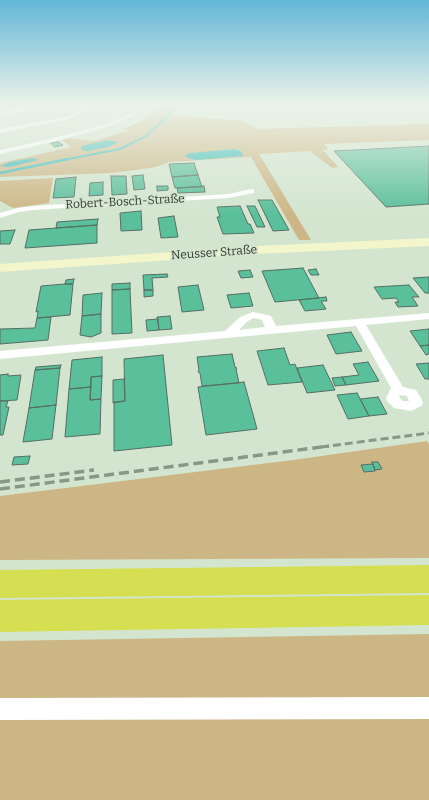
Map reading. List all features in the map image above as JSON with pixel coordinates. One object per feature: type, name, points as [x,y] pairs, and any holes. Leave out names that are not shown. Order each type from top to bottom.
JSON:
[{"type":"highway","points":[[0,584],[429,579]]},
{"type":"highway","points":[[0,616],[429,610]]},
{"type":"main road","name":"Neusser Straße","points":[[0,268],[257,250],[429,242]]},
{"type":"street","points":[[0,152],[53,140]]},
{"type":"street","name":"Robert-Bosch-Straße","points":[[0,216],[18,210],[33,208],[228,196],[251,191]]},
{"type":"street","points":[[228,334],[244,319],[253,315],[267,318],[272,330]]},
{"type":"street","points":[[0,354],[429,316]]},
{"type":"street","points":[[359,322],[399,391]]},
{"type":"street","points":[[0,710],[429,708]]},
{"type":"shaded area","points":[[62,140],[420,140],[324,144],[328,149],[323,150],[338,167],[332,168],[310,151],[259,154],[311,240],[299,240],[251,157],[169,162],[156,167],[113,173],[0,177],[0,163],[71,147]]},
{"type":"shaded area","points":[[53,178],[49,203],[13,208],[0,201],[0,181]]},
{"type":"shaded area","points":[[427,441],[429,444],[429,558],[0,560],[0,496],[293,460]]},
{"type":"shaded area","points":[[429,634],[429,800],[0,800],[0,641]]},
{"type":"water","points":[[107,140],[119,142],[108,147],[87,151],[82,150],[82,146]]},
{"type":"water","points":[[235,149],[241,151],[243,156],[196,160],[186,157],[186,155],[190,153]]},
{"type":"water","points":[[33,158],[39,160],[9,167],[0,166],[10,162]]},
{"type":"building","points":[[58,142],[63,145],[55,147],[50,143]]},
{"type":"building","points":[[429,146],[429,204],[386,207],[334,151]]},
{"type":"building","points":[[194,163],[198,175],[172,177],[169,164]]},
{"type":"building","points":[[143,175],[145,189],[134,190],[132,176]]},
{"type":"building","points":[[198,175],[202,187],[175,188],[172,177]]},
{"type":"building","points":[[111,176],[126,176],[127,194],[112,195]]},
{"type":"building","points":[[76,177],[74,197],[53,198],[56,179]]},
{"type":"building","points":[[103,182],[103,195],[89,196],[90,183]]},
{"type":"building","points":[[157,186],[168,186],[168,190],[157,191]]},
{"type":"building","points":[[204,186],[205,192],[178,193],[177,188]]},
{"type":"building","points":[[258,200],[272,200],[289,230],[273,231]]},
{"type":"building","points":[[240,206],[254,233],[223,234],[217,217],[220,217],[217,207]]},
{"type":"building","points":[[247,206],[255,206],[265,227],[257,227]]},
{"type":"building","points":[[141,211],[142,230],[121,231],[120,213]]},
{"type":"building","points":[[174,216],[178,237],[161,238],[158,218]]},
{"type":"building","points":[[98,219],[97,225],[56,228],[57,222]]},
{"type":"building","points":[[97,225],[97,243],[25,248],[29,230]]},
{"type":"building","points":[[15,230],[10,244],[0,244],[0,231]]},
{"type":"building","points":[[303,268],[319,298],[275,302],[262,271]]},
{"type":"building","points":[[316,269],[319,275],[311,275],[308,270]]},
{"type":"building","points":[[250,270],[253,277],[241,278],[238,271]]},
{"type":"building","points":[[167,274],[168,277],[152,278],[153,290],[144,290],[143,275]]},
{"type":"building","points":[[429,277],[429,293],[425,293],[413,278]]},
{"type":"building","points":[[74,279],[73,284],[65,284],[66,280]]},
{"type":"building","points":[[130,283],[130,289],[112,290],[112,284]]},
{"type":"building","points":[[73,284],[70,315],[37,318],[38,311],[36,312],[41,286]]},
{"type":"building","points":[[198,285],[204,310],[182,312],[178,287]]},
{"type":"building","points":[[409,285],[419,297],[412,297],[418,306],[398,307],[395,302],[399,302],[396,298],[382,299],[374,287]]},
{"type":"building","points":[[130,289],[132,333],[112,334],[112,290]]},
{"type":"building","points":[[144,290],[153,290],[153,296],[144,297]]},
{"type":"building","points":[[102,293],[101,314],[82,316],[83,295]]},
{"type":"building","points":[[249,293],[253,306],[231,308],[227,295]]},
{"type":"building","points":[[326,297],[327,301],[321,301],[326,309],[305,311],[299,300]]},
{"type":"building","points":[[101,314],[101,333],[91,337],[80,335],[82,316]]},
{"type":"building","points":[[170,316],[172,329],[159,330],[157,317]]},
{"type":"building","points":[[51,317],[48,340],[0,344],[0,329],[35,328],[37,318]]},
{"type":"building","points":[[158,319],[159,330],[147,331],[146,320]]},
{"type":"building","points":[[429,329],[429,345],[420,346],[410,331]]},
{"type":"building","points":[[351,332],[362,351],[336,354],[327,335]]},
{"type":"building","points":[[429,345],[429,354],[426,355],[420,346]]},
{"type":"building","points":[[284,348],[290,365],[295,364],[302,382],[268,385],[257,351]]},
{"type":"building","points":[[232,354],[235,367],[237,368],[239,383],[202,386],[200,373],[198,372],[197,357]]},
{"type":"building","points":[[163,355],[172,445],[114,451],[114,402],[125,401],[124,359]]},
{"type":"building","points":[[102,357],[102,376],[91,377],[91,387],[69,389],[72,360]]},
{"type":"building","points":[[368,362],[379,381],[346,385],[342,377],[359,375],[353,364]]},
{"type":"building","points":[[429,363],[429,379],[425,379],[416,364]]},
{"type":"building","points":[[61,365],[60,368],[35,370],[36,367]]},
{"type":"building","points":[[323,365],[335,390],[307,393],[297,368]]},
{"type":"building","points":[[60,368],[56,405],[29,408],[35,370]]},
{"type":"building","points":[[8,374],[8,376],[21,375],[17,400],[0,401],[0,375]]},
{"type":"building","points":[[102,376],[101,399],[90,400],[91,377]]},
{"type":"building","points":[[342,377],[346,385],[335,386],[332,378]]},
{"type":"building","points":[[124,379],[125,401],[113,403],[113,380]]},
{"type":"building","points":[[244,382],[257,429],[206,435],[198,387]]},
{"type":"building","points":[[91,387],[90,400],[101,399],[100,434],[65,437],[69,389]]},
{"type":"building","points":[[357,393],[369,416],[348,419],[337,395]]},
{"type":"building","points":[[378,397],[387,414],[369,416],[360,399]]},
{"type":"building","points":[[0,401],[8,401],[6,407],[9,407],[3,435],[0,435]]},
{"type":"building","points":[[56,405],[52,439],[23,442],[29,408]]},
{"type":"building","points":[[30,456],[28,464],[12,465],[14,457]]},
{"type":"building","points":[[372,462],[378,462],[382,469],[375,470]]},
{"type":"building","points":[[373,464],[375,471],[364,472],[361,465]]},
{"type":"waterway","points":[[65,160],[120,149],[137,140]]},
{"type":"waterway","points":[[0,173],[65,160]]},
{"type":"railway","points":[[321,447],[429,433]]},
{"type":"railway","points":[[0,489],[329,446]]},
{"type":"railway","points":[[0,482],[94,470]]}]
